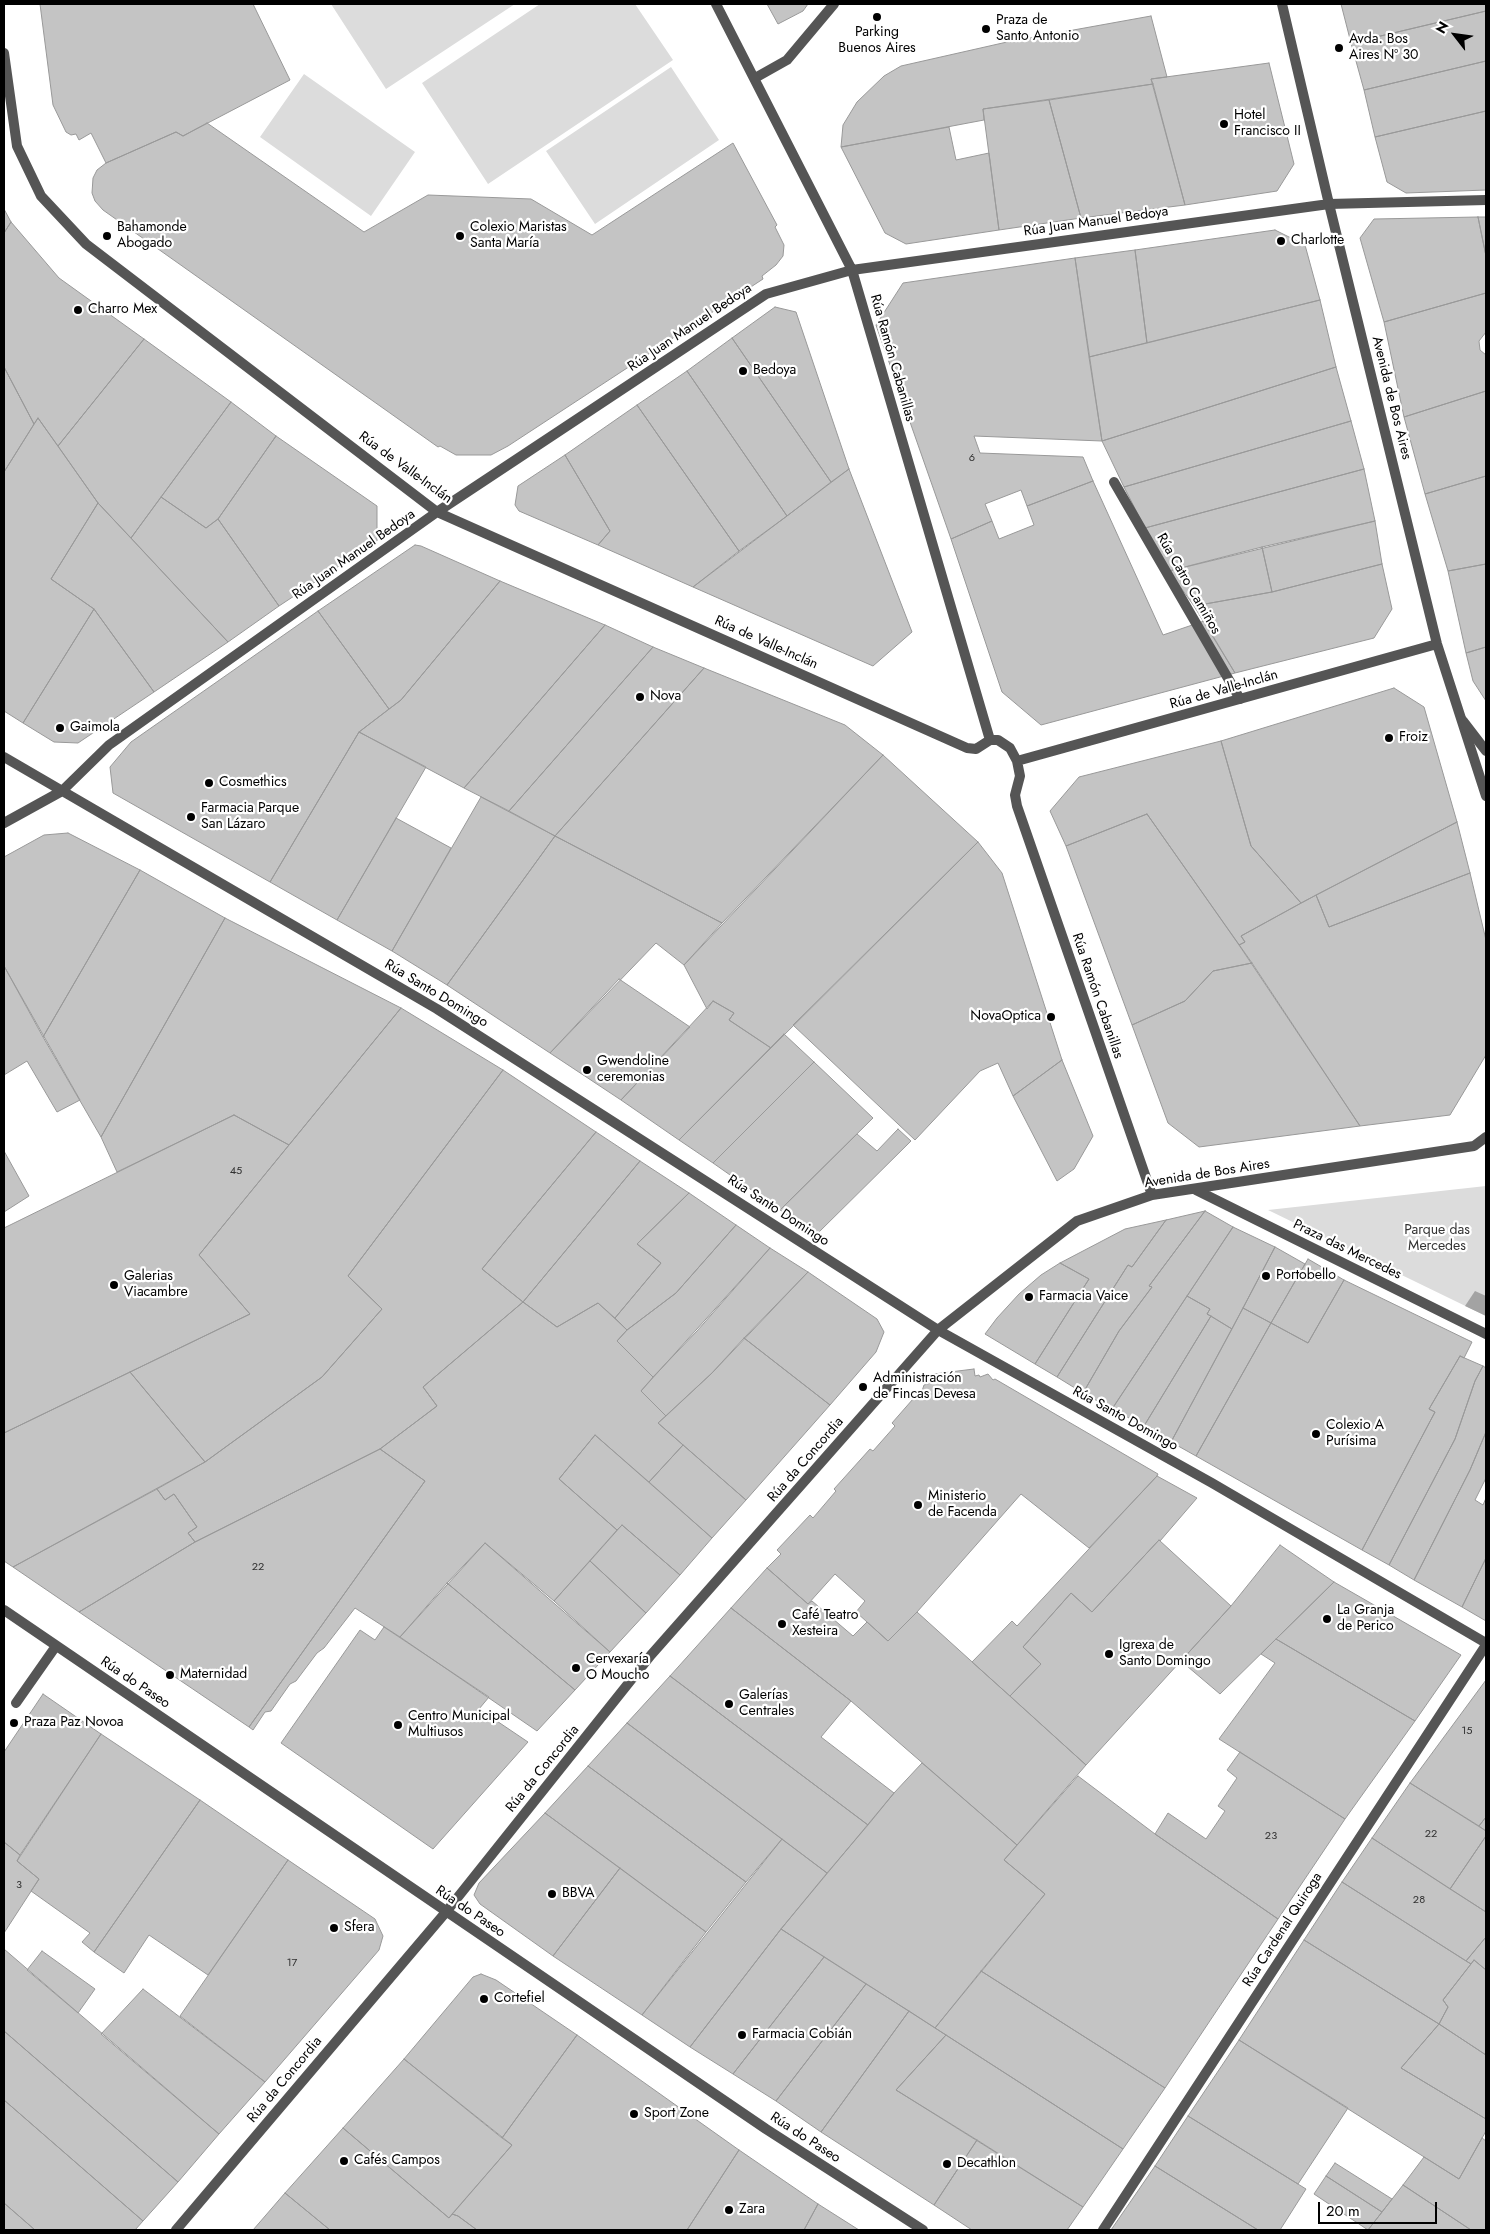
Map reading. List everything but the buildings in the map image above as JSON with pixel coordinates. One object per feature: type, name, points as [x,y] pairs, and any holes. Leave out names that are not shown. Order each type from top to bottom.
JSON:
[{"type":"street","name":"Rúa Ramón Cabanillas","points":[[716,4],[852,270],[990,740]]},
{"type":"street","points":[[755,78],[787,60],[834,4]]},
{"type":"street","name":"Avenida de Bos Aires","points":[[1282,4],[1437,644],[1486,796]]},
{"type":"street","name":"Rúa de Valle-Inclán","points":[[4,53],[17,146],[41,196],[79,237],[437,512],[967,748],[976,749],[990,740]]},
{"type":"street","name":"Rúa Juan Manuel Bedoya","points":[[4,823],[62,791],[109,745],[437,512],[766,294],[852,270],[1330,204],[1486,200]]},
{"type":"street","name":"Rúa Catro Camiños","points":[[1114,482],[1240,699]]},
{"type":"street","name":"Rúa de Valle-Inclán","points":[[1017,761],[1437,644]]},
{"type":"street","points":[[1463,721],[1486,751]]},
{"type":"street","points":[[990,740],[998,740],[1005,744],[1010,748],[1017,761]]},
{"type":"street","name":"Rúa Santo Domingo","points":[[4,757],[437,1009],[938,1330],[1212,1483],[1486,1644]]},
{"type":"street","name":"Rúa Ramón Cabanillas","points":[[1017,761],[1020,776],[1015,795],[1016,806],[1152,1196]]},
{"type":"street","name":"Avenida de Bos Aires","points":[[938,1330],[1077,1221],[1152,1196],[1474,1146],[1486,1137]]},
{"type":"street","name":"Praza das Mercedes","points":[[1196,1190],[1486,1334]]},
{"type":"street","name":"Rúa da Concordia","points":[[176,2230],[446,1912],[651,1655],[938,1330]]},
{"type":"street","name":"Rúa do Paseo","points":[[4,1610],[766,2129],[923,2230]]},
{"type":"street","name":"Rúa Cardenal Quiroga","points":[[1103,2230],[1486,1644]]},
{"type":"street","points":[[16,1703],[56,1646]]},
{"type":"green space","points":[[331,4],[515,4],[386,89]]},
{"type":"green space","points":[[540,4],[635,4],[673,60],[488,184],[422,83]]},
{"type":"green space","points":[[671,67],[719,140],[595,224],[546,151]]},
{"type":"green space","points":[[304,74],[415,152],[371,216],[260,137]]},
{"type":"green space","name":"Parque das Mercedes","points":[[1486,1186],[1486,1316],[1268,1210]]},
{"type":"shaded area","points":[[1475,1291],[1486,1296],[1486,1316],[1465,1306]]},
{"type":"place","name":"Parking Buenos Aires","points":[[877,17]]},
{"type":"place","name":"Praza de Santo Antonio","points":[[986,29]]},
{"type":"place","name":"Avda. Bos Aires Nº 30","points":[[1339,48]]},
{"type":"place","name":"Hotel Francisco II","points":[[1224,124]]},
{"type":"place","name":"Bahamonde Abogado","points":[[107,236]]},
{"type":"place","name":"Colexio Maristas Santa María","points":[[460,236]]},
{"type":"place","name":"Charlotte","points":[[1281,241]]},
{"type":"place","name":"Charro Mex","points":[[78,310]]},
{"type":"place","name":"Bedoya","points":[[743,371]]},
{"type":"place","name":"Nova","points":[[640,697]]},
{"type":"place","name":"Gaimola","points":[[60,728]]},
{"type":"place","name":"Froiz","points":[[1389,738]]},
{"type":"place","name":"Cosmethics","points":[[209,783]]},
{"type":"place","name":"Farmacia Parque San Lázaro","points":[[191,817]]},
{"type":"place","name":"NovaOptica","points":[[1051,1017]]},
{"type":"place","name":"Gwendoline ceremonias","points":[[587,1070]]},
{"type":"place","name":"Portobello","points":[[1266,1276]]},
{"type":"place","name":"Galerias Viacambre","points":[[114,1285]]},
{"type":"place","name":"Farmacia Vaice","points":[[1029,1297]]},
{"type":"place","name":"Administración de Fincas Devesa","points":[[863,1387]]},
{"type":"place","name":"Colexio A Purísima","points":[[1316,1434]]},
{"type":"place","name":"Ministerio de Facenda","points":[[918,1505]]},
{"type":"place","name":"La Granja de Perico","points":[[1327,1619]]},
{"type":"place","name":"Café Teatro Xesteira","points":[[782,1624]]},
{"type":"place","name":"Igrexa de Santo Domingo","points":[[1109,1654]]},
{"type":"place","name":"Cervexaría O Moucho","points":[[576,1668]]},
{"type":"place","name":"Maternidad","points":[[170,1675]]},
{"type":"place","name":"Galerías Centrales","points":[[729,1704]]},
{"type":"place","name":"Praza Paz Novoa","points":[[14,1723]]},
{"type":"place","name":"Centro Municipal Multiusos","points":[[398,1725]]},
{"type":"place","name":"BBVA","points":[[552,1894]]},
{"type":"place","name":"Sfera","points":[[334,1928]]},
{"type":"place","name":"Cortefiel","points":[[484,1999]]},
{"type":"place","name":"Farmacia Cobián","points":[[742,2035]]},
{"type":"place","name":"Sport Zone","points":[[634,2114]]},
{"type":"place","name":"Cafés Campos","points":[[344,2161]]},
{"type":"place","name":"Decathlon","points":[[947,2164]]},
{"type":"place","name":"Zara","points":[[729,2210]]}]
